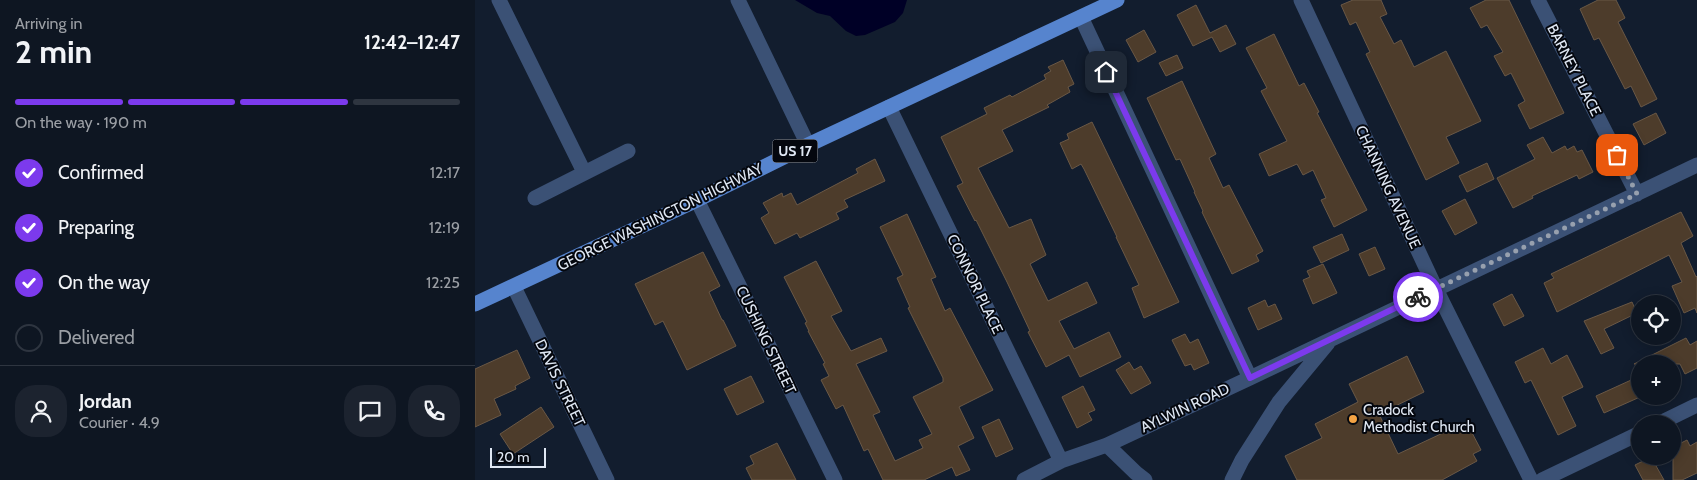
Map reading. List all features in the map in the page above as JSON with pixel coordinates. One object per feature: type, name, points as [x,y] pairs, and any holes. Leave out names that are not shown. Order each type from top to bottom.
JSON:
[{"type":"main road","name":"GEORGE WASHINGTON HIGHWAY","points":[[475,304],[1117,0]]},
{"type":"street","points":[[499,0],[584,172]]},
{"type":"street","points":[[737,0],[808,145]]},
{"type":"street","name":"CHANNING AVENUE","points":[[1301,0],[1436,288],[1531,480]]},
{"type":"street","name":"BARNEY PLACE","points":[[1538,0],[1637,194]]},
{"type":"street","points":[[1081,17],[1250,378]]},
{"type":"street","name":"CONNOR PLACE","points":[[889,107],[1061,461]]},
{"type":"street","points":[[535,198],[584,172],[628,152]]},
{"type":"street","name":"AYLWIN ROAD","points":[[1024,480],[1061,461],[1107,445],[1697,165]]},
{"type":"street","name":"CUSHING STREET","points":[[697,200],[835,480]]},
{"type":"street","name":"DAVIS STREET","points":[[514,287],[607,480]]},
{"type":"street","points":[[1232,480],[1242,460],[1279,402],[1330,340]]},
{"type":"street","points":[[1676,415],[1697,405]]},
{"type":"street","points":[[1542,480],[1631,437]]},
{"type":"street","points":[[1107,445],[1135,473],[1145,480]]},
{"type":"water","points":[[795,0],[907,0],[903,13],[895,22],[865,35],[856,36],[846,31],[830,16],[817,13]]},
{"type":"building","points":[[1353,0],[1381,0],[1387,14],[1380,17],[1394,44],[1401,40],[1414,67],[1446,51],[1481,121],[1446,137],[1459,163],[1426,180],[1366,54],[1370,52],[1356,22],[1350,25],[1341,5]]},
{"type":"building","points":[[1486,0],[1509,0],[1564,113],[1530,129],[1518,105],[1525,101],[1511,73],[1505,76],[1494,56],[1503,52],[1487,25],[1481,28],[1470,8]]},
{"type":"building","points":[[1598,0],[1616,0],[1625,18],[1618,22],[1657,99],[1641,107],[1631,86],[1625,89],[1599,38],[1594,40],[1580,9]]},
{"type":"building","points":[[1196,5],[1210,33],[1226,25],[1236,44],[1220,52],[1212,37],[1193,46],[1177,15]]},
{"type":"building","points":[[1144,30],[1156,52],[1138,62],[1126,40]]},
{"type":"building","points":[[1274,34],[1299,86],[1304,83],[1319,112],[1317,113],[1367,210],[1334,227],[1321,200],[1326,198],[1313,170],[1303,175],[1297,164],[1269,176],[1259,154],[1287,141],[1261,91],[1267,88],[1246,48]]},
{"type":"building","points":[[1177,55],[1183,68],[1166,76],[1159,63]]},
{"type":"building","points":[[1063,60],[1074,84],[1068,87],[1070,92],[1047,105],[1049,107],[1002,130],[1013,151],[978,168],[1009,228],[1031,219],[1046,255],[1030,264],[1048,301],[1087,282],[1097,303],[1059,321],[1074,349],[1109,332],[1121,357],[1080,377],[1069,355],[1046,367],[1028,332],[1030,331],[1007,282],[957,186],[963,183],[941,137],[987,114],[984,108],[1010,95],[1012,97],[1046,79],[1044,75],[1051,71],[1048,67]]},
{"type":"building","points":[[1182,81],[1216,154],[1209,158],[1223,188],[1229,185],[1263,251],[1256,255],[1259,261],[1232,274],[1202,212],[1180,159],[1176,160],[1147,98]]},
{"type":"building","points":[[1656,113],[1666,133],[1644,145],[1633,124]]},
{"type":"building","points":[[1092,122],[1179,302],[1144,318],[1132,288],[1139,285],[1117,237],[1081,164],[1072,169],[1060,143],[1069,139],[1067,134]]},
{"type":"building","points":[[1543,137],[1552,153],[1565,146],[1567,150],[1574,146],[1577,152],[1582,150],[1593,172],[1579,179],[1577,175],[1532,196],[1533,198],[1513,208],[1497,178],[1535,159],[1527,145]]},
{"type":"building","points":[[875,159],[885,181],[844,200],[848,207],[836,213],[839,219],[800,238],[797,233],[775,244],[761,218],[769,213],[763,203],[782,193],[783,197],[791,193],[797,205],[858,173],[856,169]]},
{"type":"building","points":[[1487,163],[1494,179],[1467,192],[1459,176]]},
{"type":"building","points":[[1465,199],[1477,223],[1455,235],[1442,211]]},
{"type":"building","points":[[1681,212],[1693,236],[1681,243],[1697,276],[1697,313],[1695,308],[1684,313],[1681,306],[1681,295],[1676,295],[1672,286],[1682,282],[1669,255],[1557,312],[1544,283],[1554,278],[1551,274]]},
{"type":"building","points":[[907,214],[936,277],[931,279],[945,311],[950,308],[993,390],[959,407],[974,438],[958,446],[970,470],[956,476],[952,467],[924,480],[883,480],[868,449],[864,451],[843,405],[836,409],[821,380],[829,376],[823,364],[825,363],[808,331],[805,323],[807,322],[784,277],[816,261],[842,311],[831,316],[851,351],[881,338],[887,351],[856,364],[880,412],[873,415],[895,461],[923,448],[919,440],[932,434],[913,397],[943,382],[943,378],[908,308],[910,307],[897,278],[903,275],[880,227]]},
{"type":"building","points":[[1342,234],[1349,250],[1321,263],[1313,247]]},
{"type":"building","points":[[1375,247],[1385,269],[1369,276],[1359,254]]},
{"type":"building","points":[[703,252],[720,286],[709,292],[736,346],[687,370],[663,321],[655,325],[635,284]]},
{"type":"building","points":[[1323,264],[1337,293],[1313,304],[1303,280],[1310,277],[1307,271]]},
{"type":"building","points":[[1512,294],[1524,316],[1504,326],[1493,304]]},
{"type":"building","points":[[1265,300],[1268,307],[1275,304],[1282,319],[1258,330],[1248,308]]},
{"type":"building","points":[[1631,302],[1631,316],[1604,329],[1614,348],[1601,354],[1584,321]]},
{"type":"building","points":[[1185,334],[1190,343],[1198,339],[1209,363],[1194,370],[1191,364],[1185,366],[1172,340]]},
{"type":"building","points":[[1686,338],[1690,345],[1697,341],[1697,368],[1685,374],[1681,366],[1681,355],[1652,355],[1672,345],[1681,345],[1681,340]]},
{"type":"building","points":[[1543,348],[1551,364],[1567,355],[1583,387],[1562,397],[1576,426],[1558,435],[1531,380],[1525,383],[1515,362]]},
{"type":"building","points":[[517,350],[530,378],[515,386],[516,389],[494,399],[501,415],[475,427],[475,369]]},
{"type":"building","name":"Cradock Methodist Church","points":[[1407,356],[1424,392],[1379,414],[1398,454],[1460,425],[1463,433],[1470,429],[1481,450],[1473,454],[1477,461],[1442,480],[1297,480],[1285,456],[1322,438],[1315,424],[1358,402],[1349,384]]},
{"type":"building","points":[[1129,362],[1134,370],[1141,366],[1151,383],[1131,394],[1116,370]]},
{"type":"building","points":[[751,376],[764,402],[737,415],[724,389]]},
{"type":"building","points":[[1631,380],[1631,401],[1604,413],[1596,396]]},
{"type":"building","points":[[1083,386],[1095,410],[1088,413],[1092,420],[1077,428],[1062,397]]},
{"type":"building","points":[[541,407],[554,427],[513,454],[500,434]]},
{"type":"building","points":[[999,419],[1013,449],[996,457],[982,427]]},
{"type":"building","points":[[1687,440],[1690,446],[1697,442],[1697,473],[1682,480],[1673,480],[1673,465],[1681,465],[1681,443]]},
{"type":"building","points":[[777,443],[796,480],[752,480],[746,468],[754,464],[750,456]]},
{"type":"building","points":[[1635,465],[1656,465],[1664,480],[1643,480]]},
{"type":"way so far","points":[[1418,297],[1637,194],[1617,155]]},
{"type":"place","name":"Cradock Methodist Church","points":[[1353,419]]},
{"type":"route","points":[[1106,72],[1250,378],[1418,297]]}]
